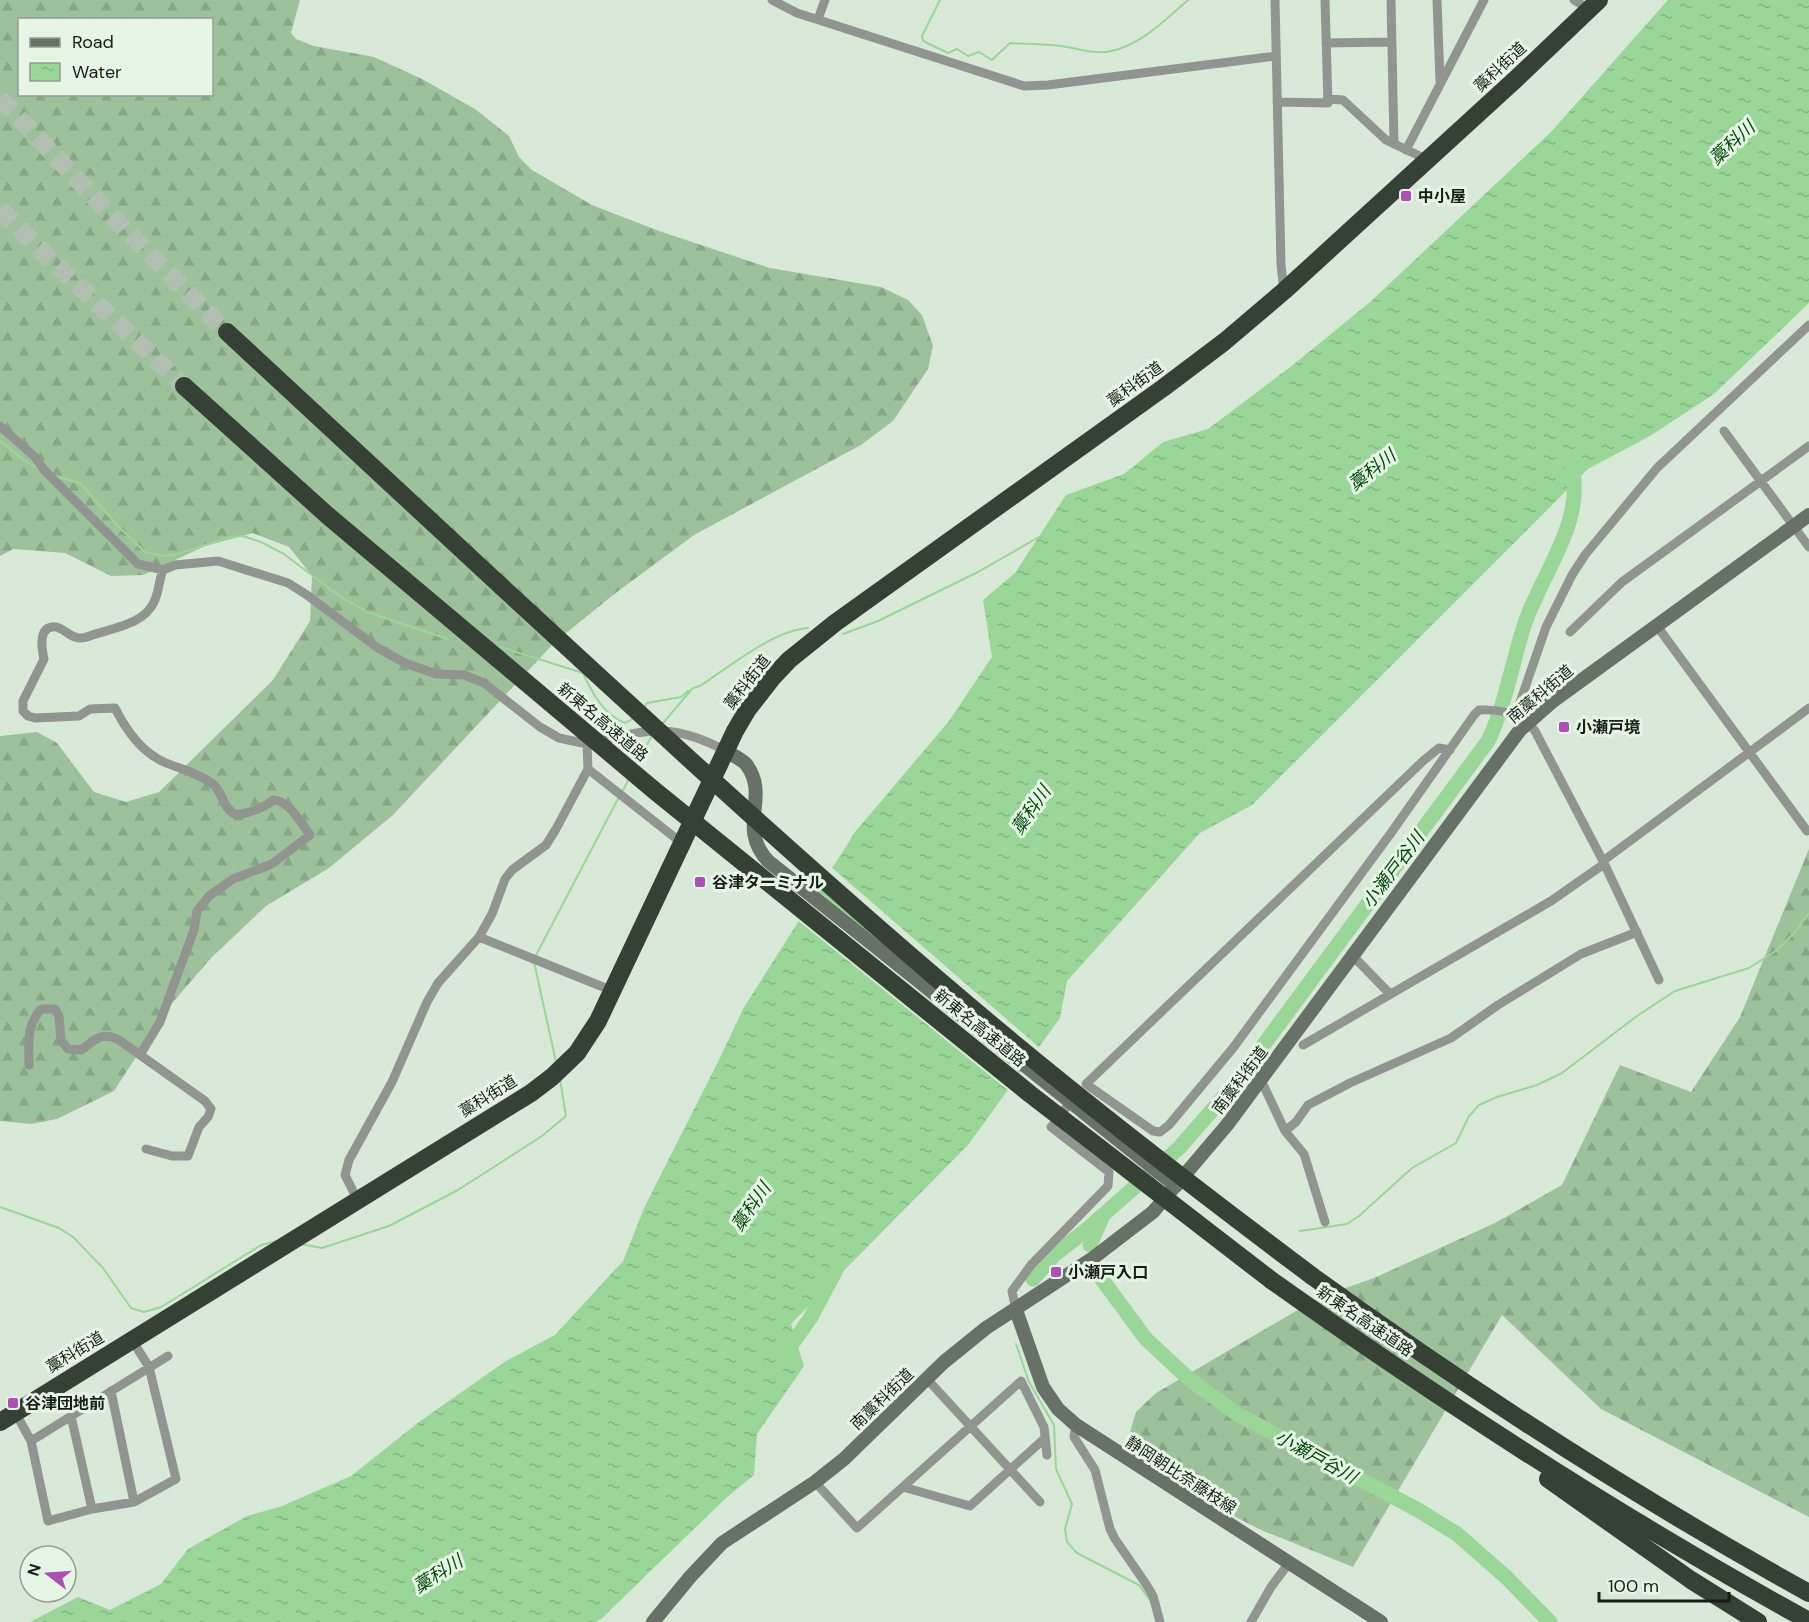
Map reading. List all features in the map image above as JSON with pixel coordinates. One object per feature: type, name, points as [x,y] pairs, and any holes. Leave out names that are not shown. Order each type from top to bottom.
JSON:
[{"type":"highway","name":"藁科街道","points":[[8,1417],[531,1093],[552,1077],[577,1053],[598,1021],[735,731],[748,709],[789,660],[835,623],[1224,342],[1284,291],[1428,160],[1588,3]]},
{"type":"highway","name":"新東名高速道路","points":[[227,332],[698,767],[955,993],[1140,1145],[1312,1276],[1509,1412],[1628,1487],[1809,1593]]},
{"type":"highway","name":"新東名高速道路","points":[[184,386],[327,515],[655,791],[1021,1087],[1271,1280],[1344,1332],[1490,1429],[1619,1510],[1809,1621]]},
{"type":"highway","points":[[1344,1332],[1475,1431],[1758,1622]]},
{"type":"highway","points":[[1730,1604],[1751,1622]]},
{"type":"main road","name":"南藁科街道","points":[[653,1622],[722,1543],[815,1482],[844,1459],[927,1379],[986,1328],[1017,1310],[1093,1258],[1153,1212],[1227,1125],[1499,757],[1528,722],[1553,701],[1809,514]]},
{"type":"main road","points":[[726,752],[745,763],[754,780],[756,799],[753,834],[759,851],[768,861],[1176,1186]]},
{"type":"main road","name":"静岡朝比奈藤枝線","points":[[1017,1310],[1043,1387],[1058,1409],[1076,1425],[1381,1622]]},
{"type":"street","points":[[772,0],[797,13],[1024,86],[1060,84],[1276,56]]},
{"type":"street","points":[[818,19],[825,0]]},
{"type":"street","points":[[1275,0],[1281,265],[1284,291]]},
{"type":"street","points":[[1277,102],[1328,103],[1325,0]]},
{"type":"street","points":[[1391,0],[1394,144]]},
{"type":"street","points":[[1437,0],[1440,84]]},
{"type":"street","points":[[1406,150],[1484,0]]},
{"type":"street","points":[[1326,43],[1391,42]]},
{"type":"street","points":[[1328,99],[1343,100],[1386,140],[1428,160]]},
{"type":"street","points":[[1516,714],[1546,627],[1572,574],[1585,555],[1657,468],[1809,325]]},
{"type":"street","points":[[0,426],[35,457],[44,470],[138,564],[163,570],[175,565],[218,561],[288,584],[307,595],[378,648],[405,663],[436,674],[464,675],[484,683],[540,727],[559,738],[587,744],[643,731],[665,730],[706,741],[726,752]]},
{"type":"street","points":[[1724,431],[1809,547]]},
{"type":"street","points":[[1570,632],[1622,582],[1809,446]]},
{"type":"street","points":[[140,1055],[160,1022],[194,930],[197,911],[209,896],[233,879],[272,864],[310,835],[280,800],[273,800],[267,806],[234,813],[228,809],[218,789],[212,783],[153,756],[127,731],[115,708],[90,709],[79,716],[35,718],[23,711],[23,700],[44,659],[41,648],[42,637],[46,630],[59,627],[71,636],[81,638],[132,623],[148,611],[154,602],[163,570]]},
{"type":"street","points":[[1657,626],[1807,831]]},
{"type":"street","points":[[1303,1045],[1551,901],[1809,708]]},
{"type":"street","points":[[1086,1084],[1153,1131],[1160,1132],[1169,1125],[1233,1048],[1479,710],[1516,714],[1528,722],[1535,731],[1603,862],[1659,980]]},
{"type":"street","points":[[358,1201],[345,1175],[349,1160],[392,1082],[427,1002],[438,983],[479,937],[492,914],[505,879],[512,870],[546,845],[588,769],[587,744]]},
{"type":"street","points":[[1017,1310],[1012,1291],[1031,1264],[1108,1186],[1109,1172],[1051,1127],[1086,1084],[1423,761],[1439,748],[1450,750]]},
{"type":"street","points":[[588,769],[683,844]]},
{"type":"street","points":[[1285,1131],[1296,1122],[1308,1105],[1350,1083],[1451,1038],[1498,1005],[1581,954],[1637,932]]},
{"type":"street","points":[[479,937],[613,991]]},
{"type":"street","points":[[1352,955],[1390,994]]},
{"type":"street","points":[[29,1065],[29,1029],[35,1016],[41,1009],[55,1009],[59,1016],[61,1040],[68,1049],[81,1050],[100,1036],[110,1035],[205,1101],[211,1109],[208,1117],[199,1127],[188,1156],[172,1156],[146,1149]]},
{"type":"street","points":[[1261,1080],[1285,1131],[1304,1154],[1325,1222]]},
{"type":"street","points":[[8,1417],[31,1441],[48,1521],[92,1509],[134,1502],[176,1479],[149,1367],[132,1340]]},
{"type":"street","points":[[31,1441],[168,1356]]},
{"type":"street","points":[[927,1379],[1040,1502]]},
{"type":"street","points":[[815,1482],[857,1528],[1021,1380],[1044,1427],[1047,1455]]},
{"type":"street","points":[[111,1391],[134,1502]]},
{"type":"street","points":[[71,1416],[92,1509]]},
{"type":"street","points":[[1076,1425],[1074,1437],[1095,1470],[1114,1539],[1153,1596],[1160,1622]]},
{"type":"street","points":[[903,1487],[970,1506],[1045,1438]]},
{"type":"street","points":[[1251,1622],[1288,1563]]},
{"type":"green space","points":[[0,0],[300,0],[291,33],[296,39],[314,46],[374,57],[422,79],[475,109],[509,136],[519,157],[532,170],[592,205],[659,231],[770,268],[881,287],[908,300],[922,315],[933,346],[928,369],[893,421],[861,445],[694,535],[613,595],[554,643],[393,815],[329,868],[266,906],[211,958],[167,1009],[114,1091],[57,1119],[31,1124],[0,1121],[0,736],[37,732],[57,743],[94,792],[126,802],[159,792],[273,680],[310,621],[312,576],[289,547],[253,533],[205,546],[143,575],[111,576],[65,553],[13,549],[0,556]]},
{"type":"green space","points":[[1809,849],[1809,1517],[1601,1409],[1502,1315],[1353,1567],[1261,1530],[1172,1484],[1155,1471],[1138,1450],[1130,1432],[1136,1412],[1156,1393],[1320,1297],[1374,1278],[1495,1223],[1562,1185],[1620,1065],[1691,1092],[1740,1017]]},
{"type":"water","points":[[1668,0],[1809,0],[1809,303],[1714,394],[1650,436],[1588,469],[1252,805],[1200,833],[1067,981],[1060,1018],[968,1145],[791,1324],[804,1366],[757,1434],[754,1475],[726,1498],[596,1622],[30,1622],[65,1604],[78,1604],[78,1597],[110,1610],[161,1584],[188,1549],[247,1516],[282,1506],[351,1476],[419,1422],[506,1361],[555,1335],[623,1261],[645,1206],[743,1009],[855,832],[949,721],[992,657],[983,600],[1015,573],[1066,495],[1124,474],[1163,442],[1208,429],[1294,364],[1369,303],[1551,132]]},
{"type":"pier","points":[[830,866],[1041,1049],[1028,1067],[817,886]]},
{"type":"pier","points":[[808,900],[1022,1075],[1010,1092],[796,919]]},
{"type":"waterway","points":[[940,0],[922,36],[923,41],[948,53],[957,49],[968,56],[979,52],[992,60],[1010,43],[1061,46],[1098,52],[1122,48],[1143,37],[1188,0]]},
{"type":"waterway","points":[[0,441],[39,469]]},
{"type":"waterway","name":"小瀬戸谷川","points":[[1033,1279],[1054,1255],[1085,1231],[1179,1148],[1234,1085],[1488,741],[1504,698],[1525,623],[1560,547],[1573,508],[1572,467]]},
{"type":"waterway","points":[[55,476],[80,483],[117,525],[145,552],[163,556],[175,555],[230,537],[243,536],[284,554],[338,595],[367,612],[448,639]]},
{"type":"waterway","points":[[843,634],[878,621],[978,572],[1039,537]]},
{"type":"waterway","points":[[693,688],[700,686],[767,642],[795,630],[808,628]]},
{"type":"waterway","points":[[500,647],[583,673],[595,696],[611,715],[625,723],[634,718]]},
{"type":"waterway","points":[[663,723],[692,689]]},
{"type":"waterway","points":[[644,707],[647,703],[681,697],[688,691]]},
{"type":"waterway","points":[[635,766],[653,734]]},
{"type":"waterway","points":[[622,792],[629,779]]},
{"type":"waterway","points":[[535,957],[619,797]]},
{"type":"waterway","points":[[1300,1231],[1347,1224],[1412,1168],[1456,1143],[1469,1116],[1479,1105],[1537,1085],[1562,1073],[1637,1016],[1675,991],[1749,968],[1777,950],[1796,931],[1809,913]]},
{"type":"waterway","points":[[534,962],[556,1062]]},
{"type":"waterway","points":[[300,1244],[322,1248],[389,1226],[458,1190],[542,1136],[566,1116],[560,1079]]},
{"type":"waterway","points":[[0,1207],[59,1228],[73,1237],[103,1268],[131,1308],[144,1312],[161,1307],[261,1245],[277,1241]]},
{"type":"waterway","name":"小瀬戸谷川","points":[[1090,1245],[1101,1220]]},
{"type":"waterway","name":"藁科川","points":[[785,1354],[811,1317],[836,1270]]},
{"type":"waterway","name":"小瀬戸谷川","points":[[1098,1274],[1146,1339],[1189,1379],[1237,1414],[1418,1510],[1457,1534],[1506,1577],[1550,1622]]},
{"type":"waterway","points":[[1016,1344],[1029,1382],[1054,1425],[1056,1469],[1072,1504],[1065,1529],[1067,1542],[1077,1553],[1139,1585],[1149,1599]]},
{"type":"tunnel","points":[[0,98],[104,208],[227,332]]},
{"type":"tunnel","points":[[0,209],[184,386]]},
{"type":"place","name":"中小屋","points":[[1406,196]]},
{"type":"place","name":"小瀬戸境","points":[[1564,727]]},
{"type":"place","name":"谷津ターミナル","points":[[700,882]]},
{"type":"place","name":"小瀬戸入口","points":[[1056,1272]]},
{"type":"place","name":"谷津団地前","points":[[13,1403]]}]
